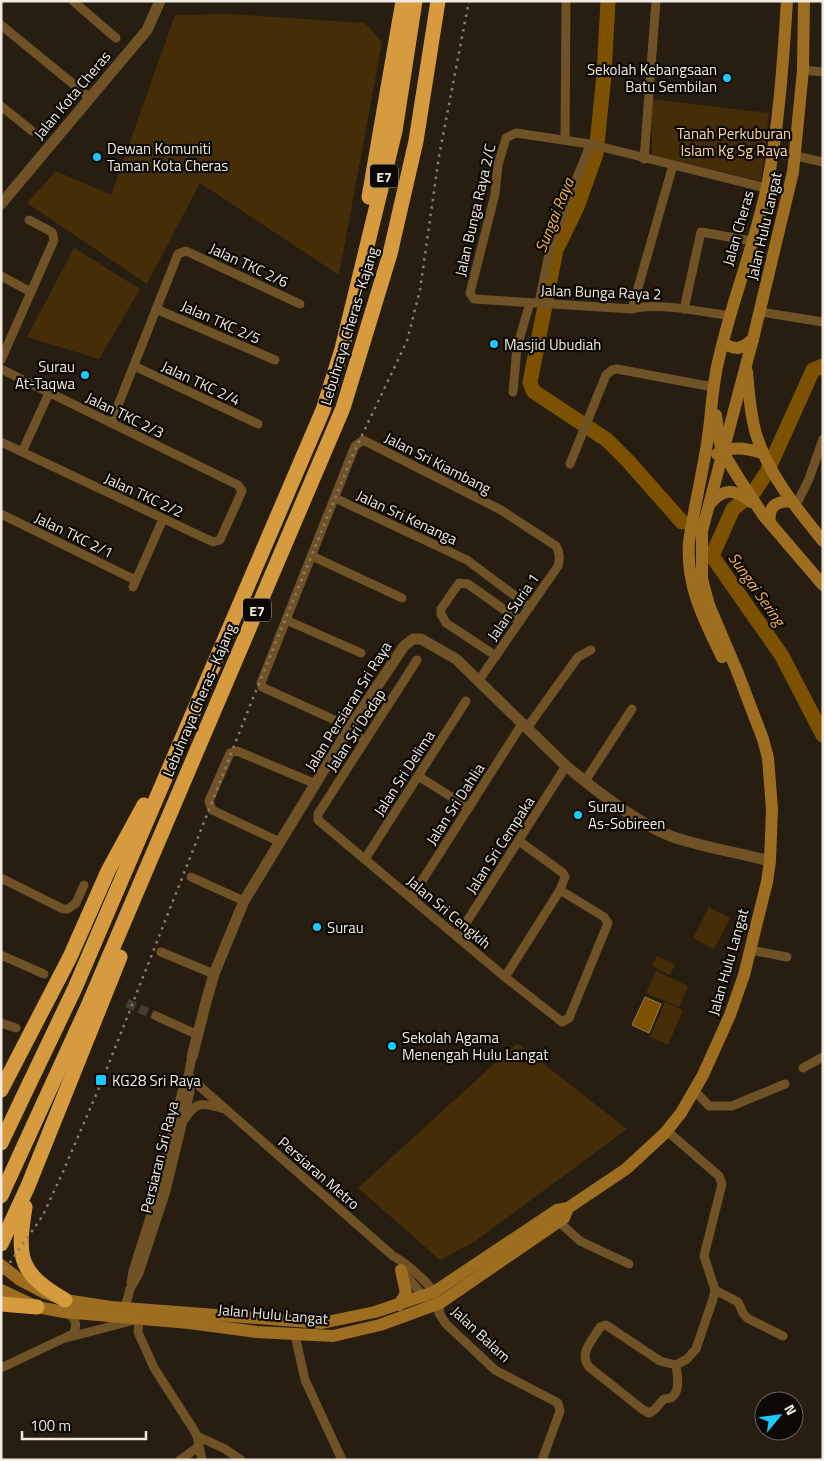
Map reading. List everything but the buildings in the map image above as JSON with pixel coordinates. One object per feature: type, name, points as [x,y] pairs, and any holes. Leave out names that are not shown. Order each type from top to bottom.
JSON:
[{"type":"highway","points":[[342,349],[355,264],[364,230],[403,1]]},
{"type":"highway","name":"Lebuhraya Cheras–Kajang","points":[[1,1143],[75,988],[323,410],[342,349],[395,130],[415,1]]},
{"type":"highway","name":"Lebuhraya Cheras–Kajang","points":[[1,1196],[88,1006],[343,408],[390,254],[416,141],[438,1]]},
{"type":"highway","points":[[416,141],[426,118],[447,1]]},
{"type":"highway","points":[[1,1090],[70,957],[108,871],[151,793],[192,706],[203,691]]},
{"type":"highway","points":[[1,1244],[28,1186],[127,940],[152,858]]},
{"type":"highway","points":[[28,1186],[20,1243],[24,1263],[37,1282],[64,1306]]},
{"type":"highway","points":[[1,1304],[37,1307]]},
{"type":"main road","name":"Jalan Cheras","points":[[704,460],[709,430],[712,387],[766,188],[778,117],[787,1]]},
{"type":"main road","name":"Jalan Hulu Langat","points":[[804,1],[803,70],[796,156],[746,365],[752,417],[763,454],[793,504],[823,541]]},
{"type":"main road","points":[[723,343],[732,348],[742,348],[753,339]]},
{"type":"main road","points":[[722,451],[746,365]]},
{"type":"main road","name":"Jalan Hulu Langat","points":[[712,387],[722,451],[760,511],[823,585]]},
{"type":"main road","points":[[704,460],[722,451],[734,448],[763,454]]},
{"type":"main road","name":"Jalan Hulu Langat","points":[[722,451],[702,531],[702,579],[709,605],[756,724]]},
{"type":"main road","name":"Jalan Hulu Langat","points":[[1,1290],[37,1307],[125,1308],[322,1323],[376,1312],[399,1305],[433,1303],[557,1210],[568,1208],[626,1169],[667,1131],[695,1091],[720,1041],[730,1015],[744,975],[767,882],[770,861],[771,775],[763,739],[699,609],[692,585],[688,558],[689,542],[704,460]]},
{"type":"main road","points":[[708,506],[721,493],[730,491],[740,494],[760,511],[770,512],[772,507],[782,502],[793,504]]},
{"type":"main road","name":"Jalan Hulu Langat","points":[[1,1265],[20,1280],[64,1306],[140,1319],[295,1335],[333,1336],[380,1325],[433,1303],[559,1222],[564,1218],[568,1208]]},
{"type":"main road","points":[[399,1305],[406,1293],[401,1270]]},
{"type":"street","points":[[73,1],[116,38]]},
{"type":"street","name":"Jalan Kota Cheras","points":[[1,204],[147,30],[160,1]]},
{"type":"street","points":[[566,1],[565,139],[766,188]]},
{"type":"street","points":[[644,159],[656,1]]},
{"type":"street","points":[[1,25],[90,97]]},
{"type":"street","points":[[803,70],[823,72]]},
{"type":"street","points":[[1,106],[32,131]]},
{"type":"street","name":"Jalan Bunga Raya 2/C","points":[[472,298],[470,293],[494,194],[498,165],[506,138],[516,133],[565,139]]},
{"type":"street","points":[[513,392],[518,347],[537,303],[552,239],[590,144]]},
{"type":"street","points":[[796,156],[823,162]]},
{"type":"street","points":[[632,309],[673,165]]},
{"type":"street","points":[[1,360],[54,240],[52,232],[30,220]]},
{"type":"street","points":[[684,309],[701,232],[752,241]]},
{"type":"street","name":"Jalan TKC 2/6","points":[[156,309],[178,254],[186,251],[300,304]]},
{"type":"street","points":[[1,276],[31,292]]},
{"type":"street","name":"Jalan Bunga Raya 2","points":[[472,298],[476,300],[632,309],[642,306],[684,309],[730,316]]},
{"type":"street","points":[[111,423],[156,309]]},
{"type":"street","name":"Jalan TKC 2/5","points":[[156,309],[275,360]]},
{"type":"street","points":[[760,312],[823,322]]},
{"type":"street","name":"Jalan TKC 2/4","points":[[134,366],[258,424]]},
{"type":"street","name":"Jalan TKC 2/3","points":[[1,369],[238,485]]},
{"type":"street","points":[[570,464],[606,375],[612,370],[617,369],[712,387]]},
{"type":"street","points":[[22,452],[49,393]]},
{"type":"street","points":[[793,504],[809,479],[823,439]]},
{"type":"street","name":"Jalan Sri Kiambang","points":[[335,498],[355,446],[362,440],[501,510],[556,546]]},
{"type":"street","name":"Jalan TKC 2/2","points":[[1,442],[213,542],[220,540],[242,491],[238,485]]},
{"type":"street","points":[[335,498],[260,685],[349,729],[365,741]]},
{"type":"street","name":"Jalan Sri Kenanga","points":[[335,498],[467,560],[530,607]]},
{"type":"street","name":"Jalan TKC 2/1","points":[[1,514],[130,578],[134,583],[163,519]]},
{"type":"street","name":"Jalan Suria 1","points":[[479,680],[558,566],[559,551],[556,546]]},
{"type":"street","points":[[312,556],[402,598]]},
{"type":"street","points":[[496,656],[446,623],[441,614],[441,609],[454,590],[459,583],[468,584],[520,621]]},
{"type":"street","points":[[286,620],[361,653]]},
{"type":"street","name":"Jalan Persiaran Sri Raya","points":[[188,1076],[214,974],[244,901],[349,729],[404,646],[413,639],[418,638],[426,641],[456,659],[566,766],[637,818],[672,836],[770,861]]},
{"type":"street","name":"Jalan Sri Dahlia","points":[[411,898],[468,808],[525,726],[578,657],[591,650]]},
{"type":"street","name":"Jalan Sri Dedap","points":[[318,814],[417,660]]},
{"type":"street","name":"Jalan Sri Delima","points":[[365,859],[466,701]]},
{"type":"street","points":[[585,781],[632,709]]},
{"type":"street","points":[[280,842],[212,810],[209,806],[230,753],[237,751],[316,784]]},
{"type":"street","name":"Jalan Sri Cempaka","points":[[457,938],[566,766]]},
{"type":"street","points":[[418,776],[468,808]]},
{"type":"street","name":"Jalan Sri Cengkih","points":[[318,814],[318,820],[504,978],[562,1022],[569,1018],[608,924],[604,917],[560,890]]},
{"type":"street","points":[[504,978],[560,890],[565,877],[563,873],[519,841]]},
{"type":"street","points":[[191,877],[244,901]]},
{"type":"street","points":[[1,878],[63,909],[68,909],[76,903],[84,885]]},
{"type":"street","points":[[750,950],[787,957]]},
{"type":"street","points":[[161,952],[214,974]]},
{"type":"street","points":[[1,955],[44,974]]},
{"type":"street","points":[[156,1016],[198,1035]]},
{"type":"street","points":[[1,1023],[16,1028]]},
{"type":"street","points":[[803,1068],[823,1057]]},
{"type":"street","name":"Persiaran Metro","points":[[188,1076],[392,1256],[404,1262],[433,1303]]},
{"type":"street","name":"Persiaran Sri Raya","points":[[130,1289],[139,1273],[175,1159],[180,1127],[190,1092],[188,1076]]},
{"type":"street","name":"Persiaran Sri Raya","points":[[125,1308],[137,1258],[159,1189],[182,1090],[188,1076]]},
{"type":"street","points":[[695,1091],[709,1106],[732,1106],[785,1084]]},
{"type":"street","name":"Persiaran Metro","points":[[180,1127],[191,1110],[196,1106],[202,1104],[227,1110]]},
{"type":"street","points":[[667,1131],[719,1176],[722,1184],[704,1256],[714,1290],[696,1349],[687,1359],[676,1365],[660,1361],[606,1325],[600,1327],[584,1356],[585,1362],[589,1367],[649,1413],[654,1411],[664,1399],[673,1397],[678,1383],[676,1365]]},
{"type":"street","points":[[559,1222],[580,1241],[629,1264]]},
{"type":"street","name":"Persiaran Metro","points":[[392,1256],[401,1270],[433,1303]]},
{"type":"street","points":[[714,1290],[738,1302],[747,1318],[783,1336]]},
{"type":"street","name":"Jalan Balam","points":[[433,1303],[446,1324],[495,1370],[558,1403],[560,1411],[542,1460]]},
{"type":"street","points":[[1,1368],[73,1334],[76,1329],[76,1322],[64,1306]]},
{"type":"street","points":[[66,1338],[140,1319],[138,1332],[154,1368],[197,1436],[202,1460]]},
{"type":"street","points":[[295,1335],[305,1380],[342,1460]]},
{"type":"street","points":[[197,1436],[225,1448],[241,1460]]},
{"type":"street","points":[[180,1460],[198,1447]]},
{"type":"green space","points":[[228,14],[365,23],[382,42],[339,275],[200,183],[147,284],[27,203],[56,171],[111,195],[175,15]]},
{"type":"green space","name":"Tanah Perkuburan Islam Kg Sg Raya","points":[[651,99],[769,113],[761,181],[652,155]]},
{"type":"green space","points":[[74,248],[140,289],[99,359],[27,337]]},
{"type":"green space","points":[[709,907],[730,918],[714,949],[693,938]]},
{"type":"green space","points":[[657,956],[675,965],[670,975],[652,966]]},
{"type":"green space","points":[[656,971],[688,986],[679,1007],[646,993]]},
{"type":"green space","points":[[665,1002],[683,1010],[668,1045],[650,1037]]},
{"type":"green space","points":[[517,1043],[627,1129],[474,1242],[440,1260],[358,1188]]},
{"type":"shaded area","points":[[645,997],[661,1004],[649,1033],[632,1025]]},
{"type":"waterway","name":"Sungai Raya","points":[[608,1],[604,75],[596,154],[577,207],[556,250],[530,382],[533,391],[607,440],[682,522]]},
{"type":"waterway","name":"Sungai Sering","points":[[823,366],[813,370],[767,472],[754,492],[733,509],[712,556],[782,656],[823,735]]},
{"type":"tunnel","points":[[127,1003],[156,1016]]},
{"type":"railway","points":[[1,1275],[42,1217],[62,1174],[102,1081],[251,703],[354,452],[407,341],[420,290],[439,156],[469,1]]},
{"type":"place","name":"Sekolah Kebangsaan Batu Sembilan","points":[[727,78]]},
{"type":"place","name":"Dewan Komuniti Taman Kota Cheras","points":[[97,157]]},
{"type":"place","name":"Masjid Ubudiah","points":[[494,344]]},
{"type":"place","name":"Surau At-Taqwa","points":[[85,375]]},
{"type":"place","name":"Surau As-Sobireen","points":[[578,815]]},
{"type":"place","name":"Surau","points":[[317,927]]},
{"type":"place","name":"Sekolah Agama Menengah Hulu Langat","points":[[392,1046]]},
{"type":"place","name":"KG28 Sri Raya","points":[[101,1080]]}]
